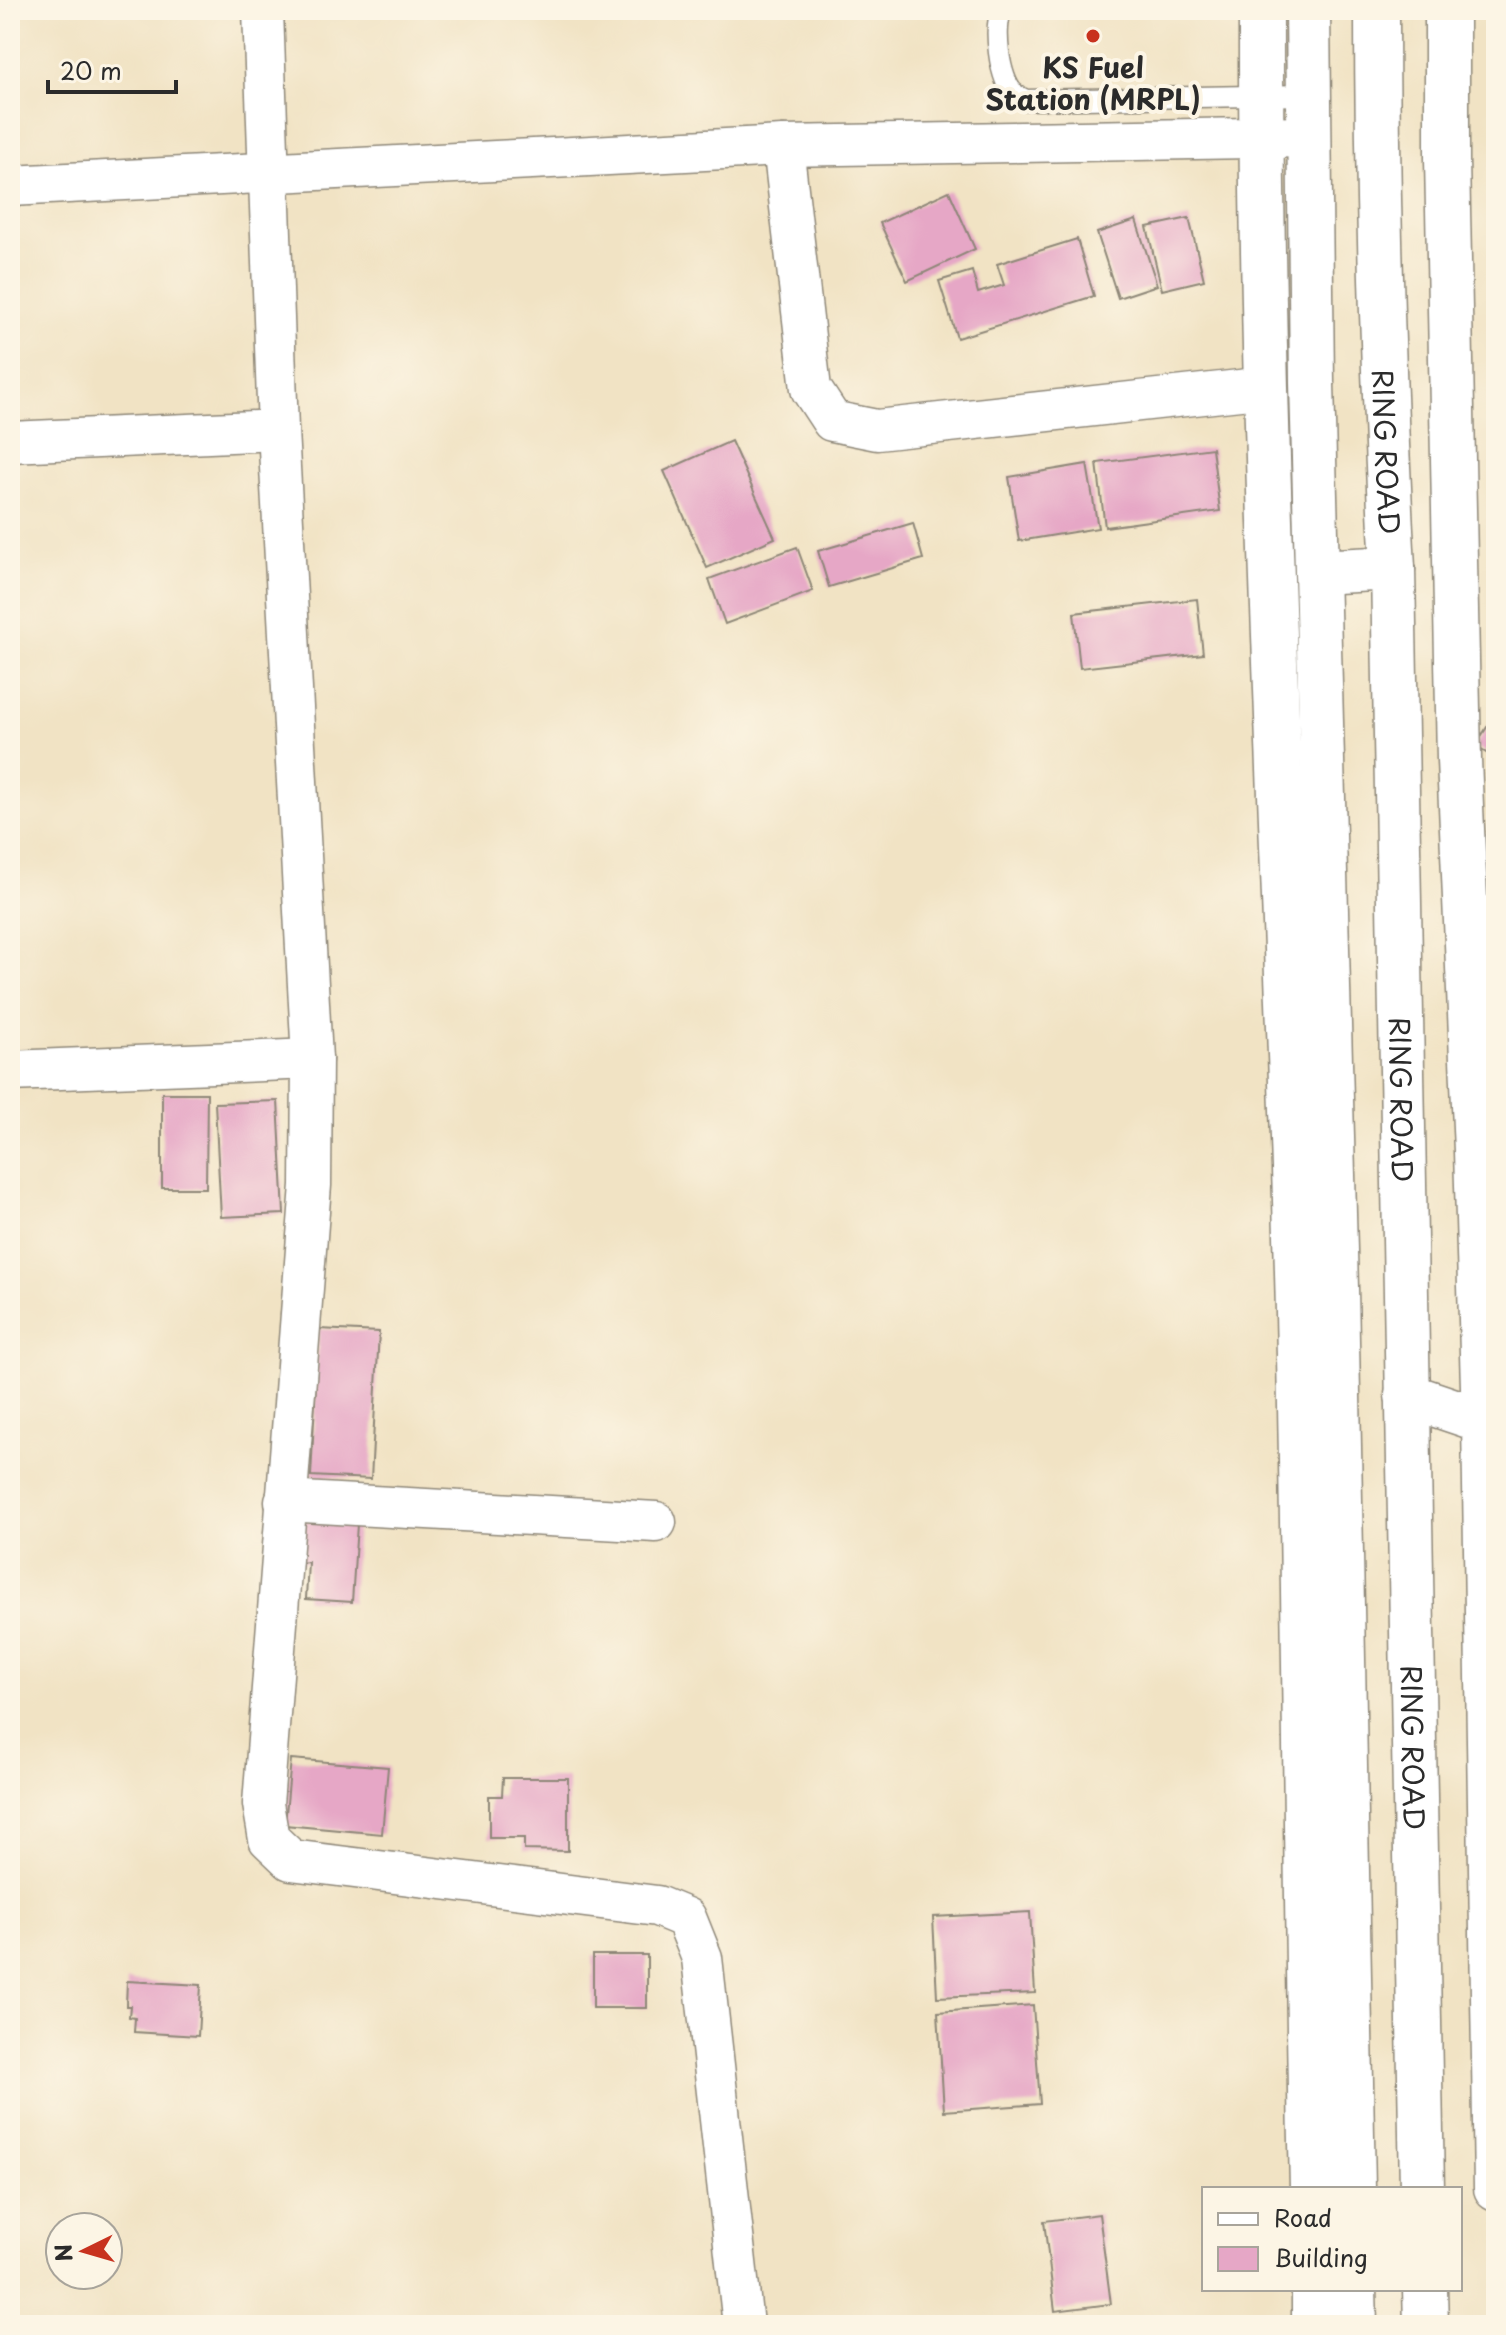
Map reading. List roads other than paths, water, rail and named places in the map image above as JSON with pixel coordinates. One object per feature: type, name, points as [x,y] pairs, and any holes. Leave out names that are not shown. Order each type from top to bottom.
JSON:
[{"type":"main road","points":[[1261,10],[1261,139],[1276,710],[1293,1138],[1322,1582],[1353,2187]]},
{"type":"main road","points":[[1308,10],[1317,572],[1336,1288],[1322,1582],[1312,2187]]},
{"type":"main road","name":"RING ROAD","points":[[1377,10],[1383,374],[1393,568],[1422,2187]]},
{"type":"main road","points":[[1447,10],[1459,760],[1486,1153],[1484,1421],[1496,2188]]},
{"type":"main road","points":[[1317,572],[1393,568]]},
{"type":"main road","points":[[1407,1395],[1484,1421]]},
{"type":"main road","points":[[1314,2291],[1314,2325]]},
{"type":"main road","points":[[1354,2291],[1355,2325]]},
{"type":"main road","points":[[1425,2291],[1426,2325]]},
{"type":"street","points":[[263,10],[278,430],[312,1059],[311,1185],[263,1804],[269,1839],[291,1860],[657,1906],[686,1918],[702,1958],[743,2325]]},
{"type":"street","points":[[10,186],[783,146],[1308,137]]},
{"type":"street","points":[[783,146],[811,389],[832,421],[877,430],[1267,387]]},
{"type":"street","points":[[10,442],[278,430]]},
{"type":"street","points":[[10,1071],[312,1059]]},
{"type":"street","points":[[285,1501],[656,1522]]},
{"type":"lane","points":[[1002,10],[998,17],[999,53],[1005,79],[1013,93],[1026,100],[1309,95]]},
{"type":"place","name":"KS Fuel Station (MRPL)","points":[[1093,36]]}]
